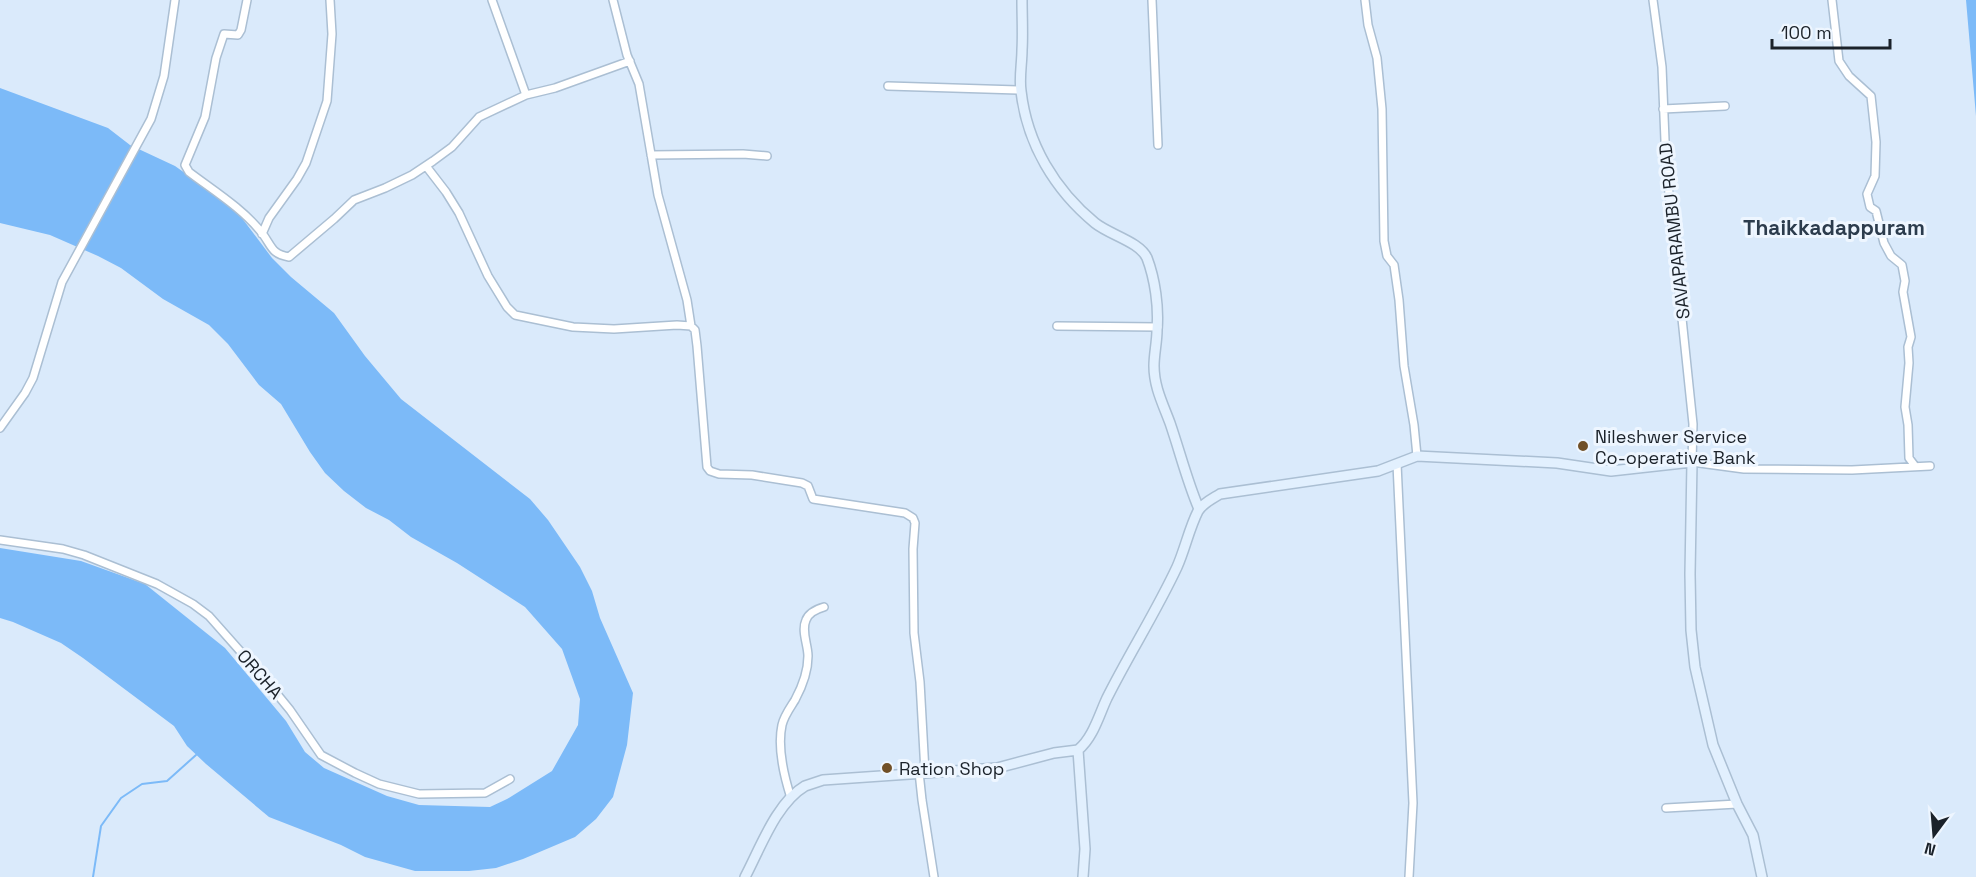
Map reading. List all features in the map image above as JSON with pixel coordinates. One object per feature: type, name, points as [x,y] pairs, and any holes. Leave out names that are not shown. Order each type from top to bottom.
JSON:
[{"type":"main road","points":[[1022,0],[1021,90],[1030,134],[1054,182],[1074,204],[1097,225],[1138,245],[1146,256],[1152,276],[1158,327],[1154,366],[1158,393],[1199,509]]},
{"type":"main road","points":[[745,877],[786,802],[805,786],[823,780],[997,768],[1054,753],[1078,750],[1085,744],[1113,687],[1153,615],[1178,565],[1199,509],[1208,500],[1220,494],[1377,471],[1417,456],[1557,463],[1611,471],[1692,462],[1690,574],[1691,630],[1695,667],[1713,745],[1737,804],[1753,835],[1762,877]]},
{"type":"main road","points":[[1078,750],[1085,849],[1083,877]]},
{"type":"street","points":[[0,428],[33,378],[62,282],[152,119],[164,76],[175,0]]},
{"type":"street","points":[[247,0],[238,35],[224,34],[216,58],[205,117],[185,165],[189,172],[245,215],[262,234],[271,249],[279,255],[289,257],[354,200],[385,188],[426,166],[452,147],[479,117],[526,96],[630,61]]},
{"type":"street","points":[[262,234],[269,218],[306,163],[327,101],[332,34],[330,0]]},
{"type":"street","points":[[492,0],[526,96]]},
{"type":"street","points":[[612,0],[639,84],[663,217],[687,300],[691,326],[695,330],[707,467],[710,471],[719,474],[752,475],[802,483],[808,486],[813,499],[905,513],[913,518],[915,523],[914,633],[920,682],[922,800],[934,877]]},
{"type":"street","points":[[1152,0],[1158,145]]},
{"type":"street","points":[[1365,0],[1368,25],[1377,58],[1382,109],[1384,241],[1387,255],[1394,265],[1404,366],[1417,456]]},
{"type":"street","name":"SAVAPARAMBU ROAD","points":[[1653,0],[1662,67],[1666,165],[1693,424],[1692,462]]},
{"type":"street","points":[[1832,0],[1839,61],[1849,76],[1871,96],[1875,176],[1867,194],[1869,207],[1876,211],[1884,243],[1891,256],[1902,266],[1905,280],[1903,292],[1911,337],[1908,346],[1909,363],[1905,407],[1909,458],[1915,466]]},
{"type":"street","points":[[888,86],[1021,90]]},
{"type":"street","points":[[1663,109],[1725,106]]},
{"type":"street","points":[[651,155],[767,156]]},
{"type":"street","points":[[426,166],[459,213],[488,276],[507,307],[515,315],[573,327],[614,329],[691,326]]},
{"type":"street","points":[[1057,326],[1158,327]]},
{"type":"street","points":[[1692,462],[1744,469],[1852,470],[1930,466]]},
{"type":"street","points":[[1397,464],[1413,803],[1409,877]]},
{"type":"street","name":"ORCHA","points":[[0,540],[63,549],[84,555],[157,584],[193,603],[209,616],[263,677],[290,710],[321,755],[363,777],[406,792],[430,794],[484,793],[510,779]]},
{"type":"street","points":[[791,798],[782,760],[782,725],[803,685],[808,655],[805,640],[806,620],[816,609],[824,607]]},
{"type":"street","points":[[1666,808],[1737,804]]},
{"type":"water","points":[[1966,0],[1976,0],[1976,116]]},
{"type":"water","points":[[0,88],[108,128],[130,145],[175,166],[220,198],[239,214],[272,258],[334,313],[365,356],[401,399],[530,499],[548,520],[580,567],[592,591],[600,618],[633,693],[627,745],[613,797],[596,819],[575,837],[496,868],[469,871],[415,871],[365,857],[341,845],[269,817],[187,746],[174,726],[83,658],[61,643],[0,618],[0,548],[81,561],[145,584],[225,648],[286,721],[305,752],[324,768],[387,796],[419,805],[490,807],[507,799],[552,771],[578,725],[580,699],[562,649],[525,607],[457,563],[411,537],[344,491],[325,473],[281,404],[259,385],[228,344],[209,325],[163,299],[121,268],[98,256],[50,235],[0,223]]},
{"type":"waterway","points":[[93,877],[101,826],[121,798],[142,784],[167,781],[196,755]]},
{"type":"place","name":"Nileshwer Service Co-operative Bank","points":[[1583,446]]},
{"type":"place","name":"Ration Shop","points":[[887,768]]},
{"type":"district","name":"Thaikkadappuram","points":[[1834,227]]}]
